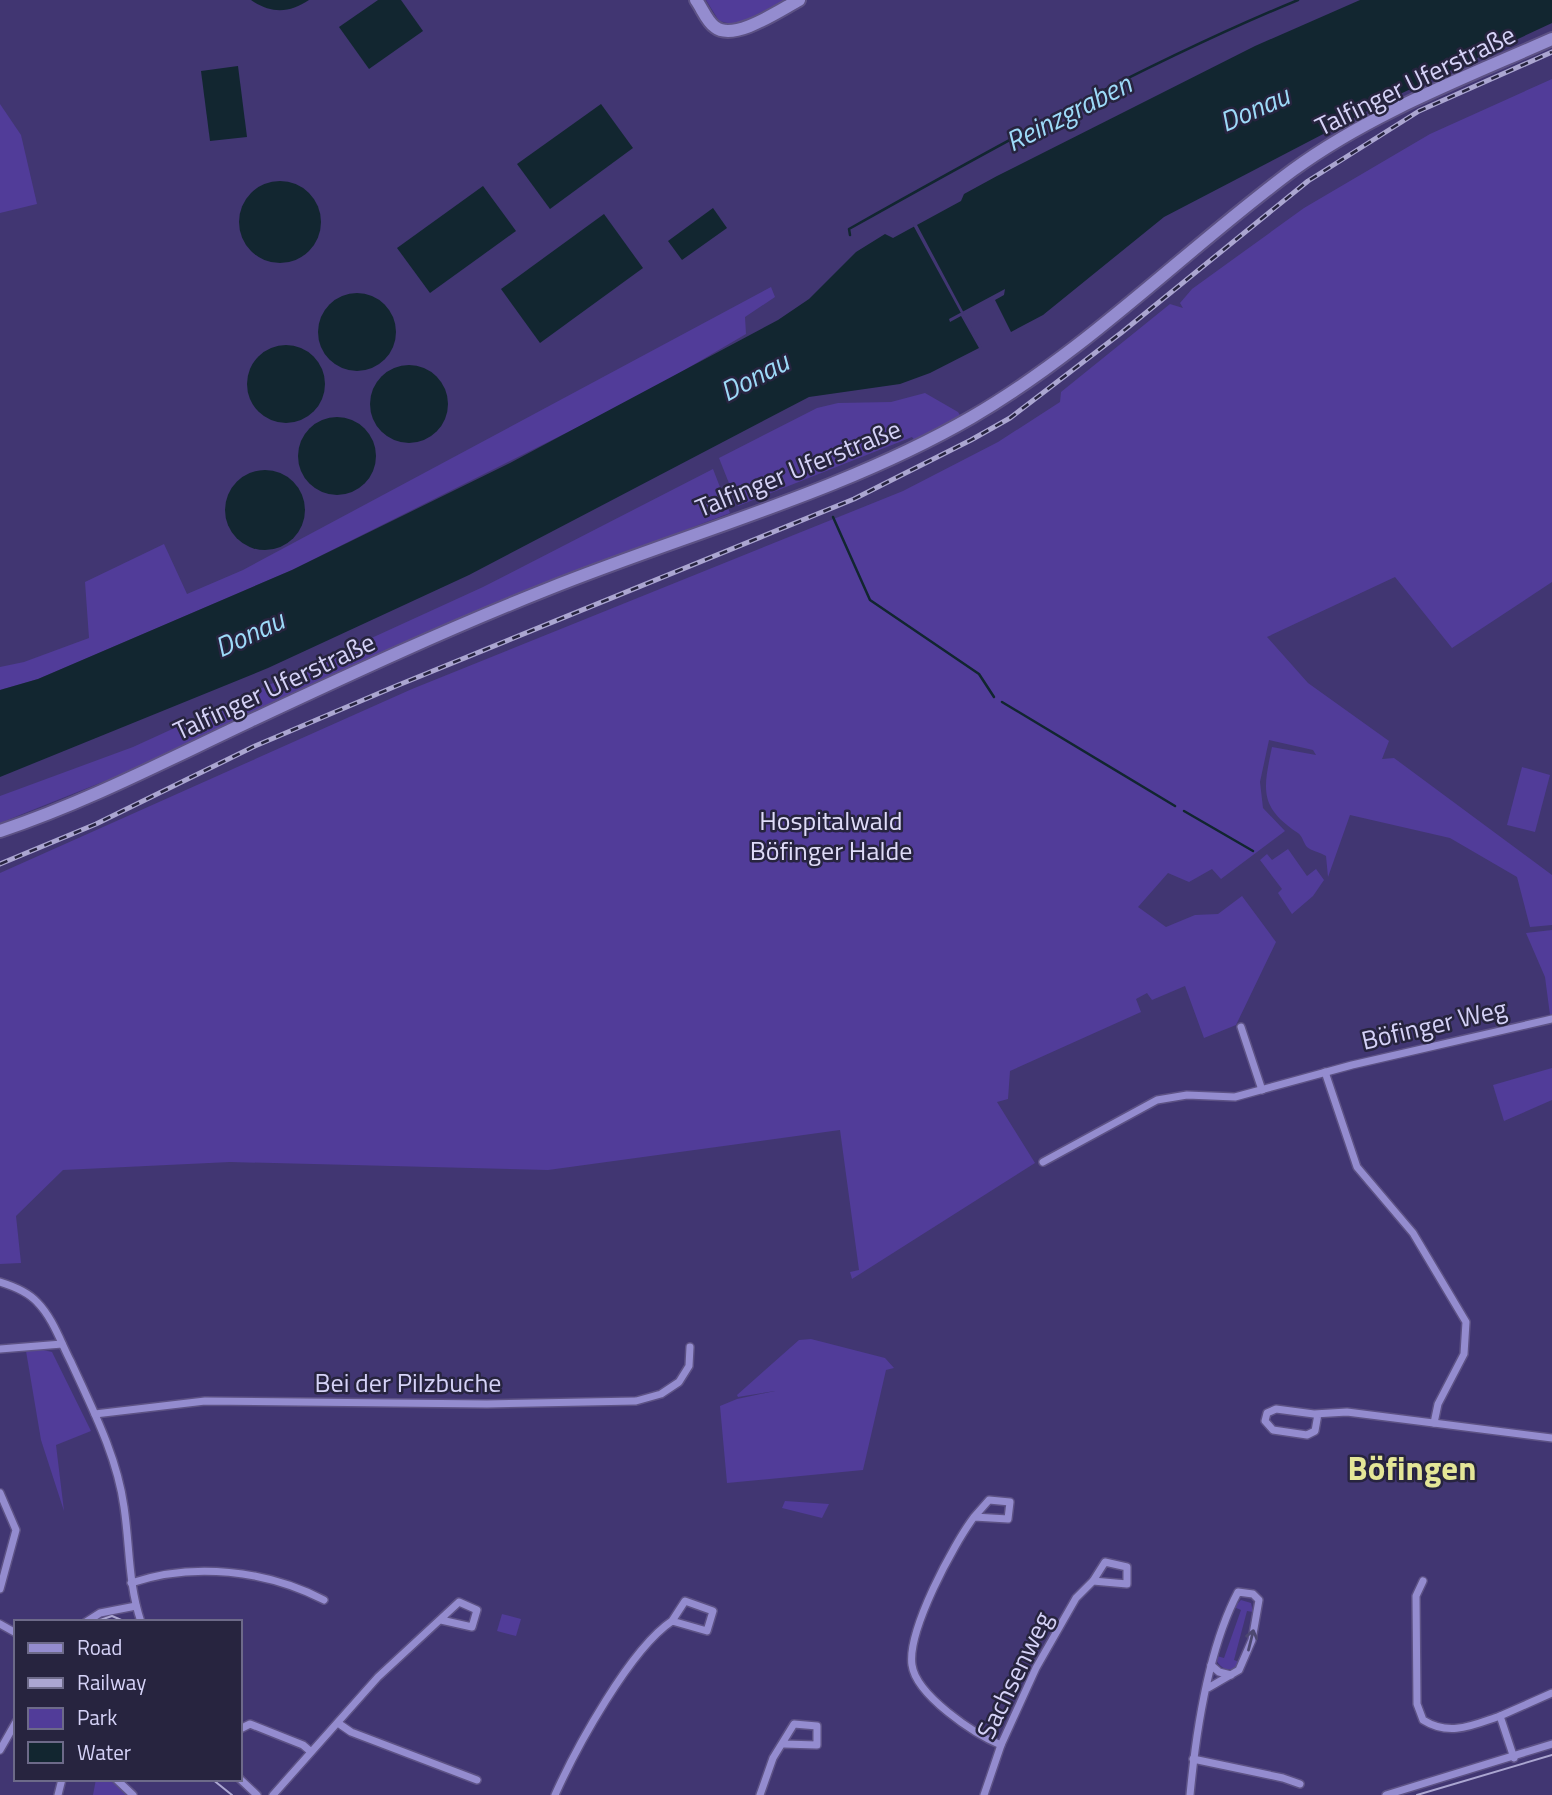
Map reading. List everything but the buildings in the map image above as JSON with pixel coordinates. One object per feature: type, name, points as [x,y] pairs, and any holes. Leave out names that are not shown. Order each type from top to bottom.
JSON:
[{"type":"street","points":[[696,0],[712,26],[724,32],[737,32],[799,0]]},
{"type":"street","name":"Talfinger Uferstraße","points":[[0,831],[125,781],[412,647],[548,589],[819,487],[947,430],[1020,386],[1079,343],[1264,193],[1336,142],[1405,105],[1552,38]]},
{"type":"street","name":"Böfinger Weg","points":[[1043,1162],[1157,1100],[1187,1095],[1235,1097],[1325,1072],[1552,1019]]},
{"type":"street","points":[[1241,1027],[1262,1090]]},
{"type":"street","points":[[1325,1072],[1355,1163],[1413,1233],[1466,1322],[1464,1354],[1438,1404],[1434,1423]]},
{"type":"street","points":[[0,1282],[15,1287],[37,1301],[62,1344],[95,1414],[122,1496],[131,1583],[140,1620]]},
{"type":"street","points":[[0,1349],[62,1344]]},
{"type":"street","name":"Bei der Pilzbuche","points":[[95,1414],[205,1401],[404,1404],[636,1401],[661,1394],[679,1382],[689,1366],[690,1347]]},
{"type":"street","points":[[1318,1414],[1315,1431],[1307,1436],[1273,1430],[1265,1421],[1268,1412],[1276,1409],[1318,1414],[1347,1412],[1552,1438]]},
{"type":"street","points":[[0,1493],[16,1530],[0,1589]]},
{"type":"street","points":[[974,1517],[1008,1519],[1010,1502],[989,1500],[974,1517],[937,1583],[912,1646],[911,1663],[928,1696],[1002,1745]]},
{"type":"street","name":"Sachsenweg","points":[[984,1795],[1002,1745],[1056,1630],[1076,1598],[1093,1581],[1105,1562],[1128,1567],[1127,1584],[1093,1581]]},
{"type":"street","points":[[131,1583],[169,1572],[215,1572],[276,1580],[324,1600]]},
{"type":"street","points":[[1423,1581],[1416,1596],[1417,1704],[1423,1720],[1446,1730],[1457,1730],[1500,1716],[1552,1693]]},
{"type":"street","points":[[1190,1795],[1193,1759],[1211,1665],[1228,1610],[1238,1592],[1253,1594],[1259,1600],[1252,1640],[1239,1671],[1208,1688]]},
{"type":"street","points":[[555,1795],[613,1691],[655,1634],[672,1621],[685,1601],[713,1611],[707,1631],[672,1621]]},
{"type":"street","points":[[273,1795],[310,1751],[403,1652],[459,1602],[477,1610],[472,1627],[441,1620]]},
{"type":"street","points":[[89,1620],[100,1613],[136,1606]]},
{"type":"street","points":[[1211,1665],[1219,1672],[1231,1675]]},
{"type":"street","points":[[1500,1716],[1514,1758]]},
{"type":"street","points":[[338,1723],[351,1732],[477,1780]]},
{"type":"street","points":[[242,1728],[250,1724],[303,1745],[310,1751]]},
{"type":"street","points":[[760,1795],[773,1758],[794,1724],[817,1726],[817,1745],[784,1744]]},
{"type":"street","points":[[0,1750],[3,1734]]},
{"type":"street","points":[[1386,1795],[1514,1758],[1552,1744]]},
{"type":"street","points":[[1193,1759],[1300,1784]]},
{"type":"street","points":[[118,1781],[132,1795]]},
{"type":"street","points":[[242,1781],[257,1795]]},
{"type":"green space","points":[[706,0],[785,0],[736,25],[719,21]]},
{"type":"green space","name":"Hospitalwald Böfinger Halde","points":[[1552,79],[1552,582],[1452,648],[1395,577],[1267,637],[1308,683],[1389,741],[1382,759],[1394,758],[1552,875],[1552,925],[1530,927],[1517,877],[1450,838],[1350,815],[1328,877],[1326,856],[1307,847],[1300,835],[1276,815],[1270,806],[1266,786],[1272,747],[1316,755],[1313,750],[1269,740],[1260,782],[1263,808],[1285,831],[1221,879],[1212,869],[1189,882],[1168,873],[1138,907],[1166,927],[1195,915],[1218,914],[1242,896],[1276,942],[1236,1025],[1204,1038],[1185,986],[1152,1000],[1147,993],[1136,999],[1141,1012],[1010,1071],[1008,1099],[997,1102],[1035,1163],[852,1279],[850,1272],[859,1270],[840,1130],[548,1170],[230,1162],[63,1170],[16,1216],[21,1263],[0,1264],[0,873],[412,689],[903,491],[998,442],[1060,402],[1061,392],[1170,304],[1183,308],[1180,303],[1192,289],[1304,208],[1430,134]]},
{"type":"green space","points":[[0,104],[21,135],[37,204],[0,213]]},
{"type":"green space","points":[[771,287],[775,297],[745,317],[746,334],[640,396],[292,570],[38,679],[0,690],[0,667],[24,662],[89,638],[85,582],[164,544],[187,594],[243,570]]},
{"type":"green space","points":[[925,393],[958,412],[961,417],[916,442],[912,437],[738,506],[719,458],[817,408],[838,403],[891,402]]},
{"type":"green space","points":[[713,469],[730,513],[536,587],[135,769],[0,823],[0,796],[133,747],[483,587]]},
{"type":"green space","points":[[1522,767],[1550,775],[1535,832],[1507,825]]},
{"type":"green space","points":[[1288,849],[1307,876],[1316,869],[1324,880],[1313,896],[1292,914],[1278,893],[1282,889],[1260,860],[1267,854],[1272,860]]},
{"type":"green space","points":[[1552,930],[1550,1015],[1545,977],[1526,933]]},
{"type":"green space","points":[[1552,1068],[1552,1100],[1504,1121],[1493,1085]]},
{"type":"green space","points":[[811,1339],[885,1358],[894,1368],[886,1370],[863,1470],[727,1483],[720,1406],[737,1399],[775,1391],[737,1395],[799,1340]]},
{"type":"green space","points":[[26,1351],[52,1352],[91,1431],[56,1445],[64,1511],[41,1440]]},
{"type":"green space","points":[[785,1501],[829,1504],[822,1518],[782,1508]]},
{"type":"green space","points":[[1241,1600],[1251,1603],[1253,1612],[1247,1611],[1234,1660],[1239,1662],[1236,1668],[1227,1669],[1216,1660],[1217,1656],[1224,1658],[1241,1610],[1234,1607]]},
{"type":"green space","points":[[502,1614],[521,1619],[516,1636],[497,1631]]},
{"type":"green space","points":[[96,1781],[111,1781],[127,1795],[93,1795]]},
{"type":"water","points":[[251,0],[309,0],[288,9],[273,10]]},
{"type":"water","points":[[378,0],[401,0],[423,31],[369,69],[339,27]]},
{"type":"water","name":"Donau","points":[[1360,0],[1552,0],[1552,23],[1400,94],[1164,217],[1043,315],[1011,332],[995,300],[1004,295],[1005,289],[949,319],[950,322],[961,316],[979,348],[930,373],[900,384],[809,397],[469,575],[268,668],[0,777],[0,690],[38,679],[292,570],[510,463],[778,320],[809,299],[856,252],[885,234],[893,238],[961,201],[964,194],[997,176],[1255,46]]},
{"type":"water","points":[[238,66],[247,137],[210,141],[201,71]]},
{"type":"water","points":[[601,104],[633,148],[550,209],[517,164]]},
{"type":"water","points":[[280,181],[296,185],[309,193],[317,206],[321,222],[317,238],[309,251],[296,259],[280,263],[264,259],[251,251],[243,238],[239,222],[243,206],[251,193],[264,185]]},
{"type":"water","points":[[483,186],[516,231],[430,293],[397,248]]},
{"type":"water","points":[[713,208],[727,228],[682,260],[668,241]]},
{"type":"water","points":[[604,214],[643,268],[540,343],[501,289]]},
{"type":"water","points":[[357,293],[372,296],[389,310],[396,332],[393,347],[379,364],[357,371],[342,368],[325,354],[318,332],[321,317],[335,300]]},
{"type":"water","points":[[286,345],[301,348],[314,356],[322,369],[325,384],[322,399],[314,412],[301,420],[286,423],[271,420],[258,412],[250,399],[247,384],[250,369],[258,356],[271,348]]},
{"type":"water","points":[[409,365],[424,368],[436,377],[445,389],[448,404],[445,419],[436,431],[424,440],[409,443],[394,440],[382,431],[373,419],[370,404],[373,389],[382,377],[394,368]]},
{"type":"water","points":[[329,417],[345,417],[359,423],[370,434],[376,448],[376,464],[370,478],[359,489],[345,495],[329,495],[315,489],[304,478],[298,464],[298,448],[304,434],[315,423]]},
{"type":"water","points":[[265,470],[280,473],[293,482],[302,495],[305,510],[302,525],[293,538],[280,547],[265,550],[250,547],[237,538],[228,525],[225,510],[228,495],[237,482],[250,473]]},
{"type":"pier","points":[[916,223],[982,347],[978,353],[980,348],[913,225]]},
{"type":"waterway","name":"Reinzgraben","points":[[850,235],[849,229],[1070,108],[1183,51],[1298,0]]},
{"type":"waterway","points":[[833,517],[870,600],[979,674],[994,697]]},
{"type":"waterway","points":[[1002,702],[1175,806]]},
{"type":"waterway","points":[[1184,811],[1253,851]]},
{"type":"tram line","points":[[100,1620],[112,1616],[121,1620]]},
{"type":"tram line","points":[[1417,1795],[1552,1755]]},
{"type":"tram line","points":[[214,1781],[232,1795]]},
{"type":"railway","points":[[0,864],[96,824],[255,746],[854,499],[971,440],[1010,418],[1121,333],[1308,181],[1419,111],[1552,52]]},
{"type":"district","name":"Böfingen","points":[[1412,1468]]}]
